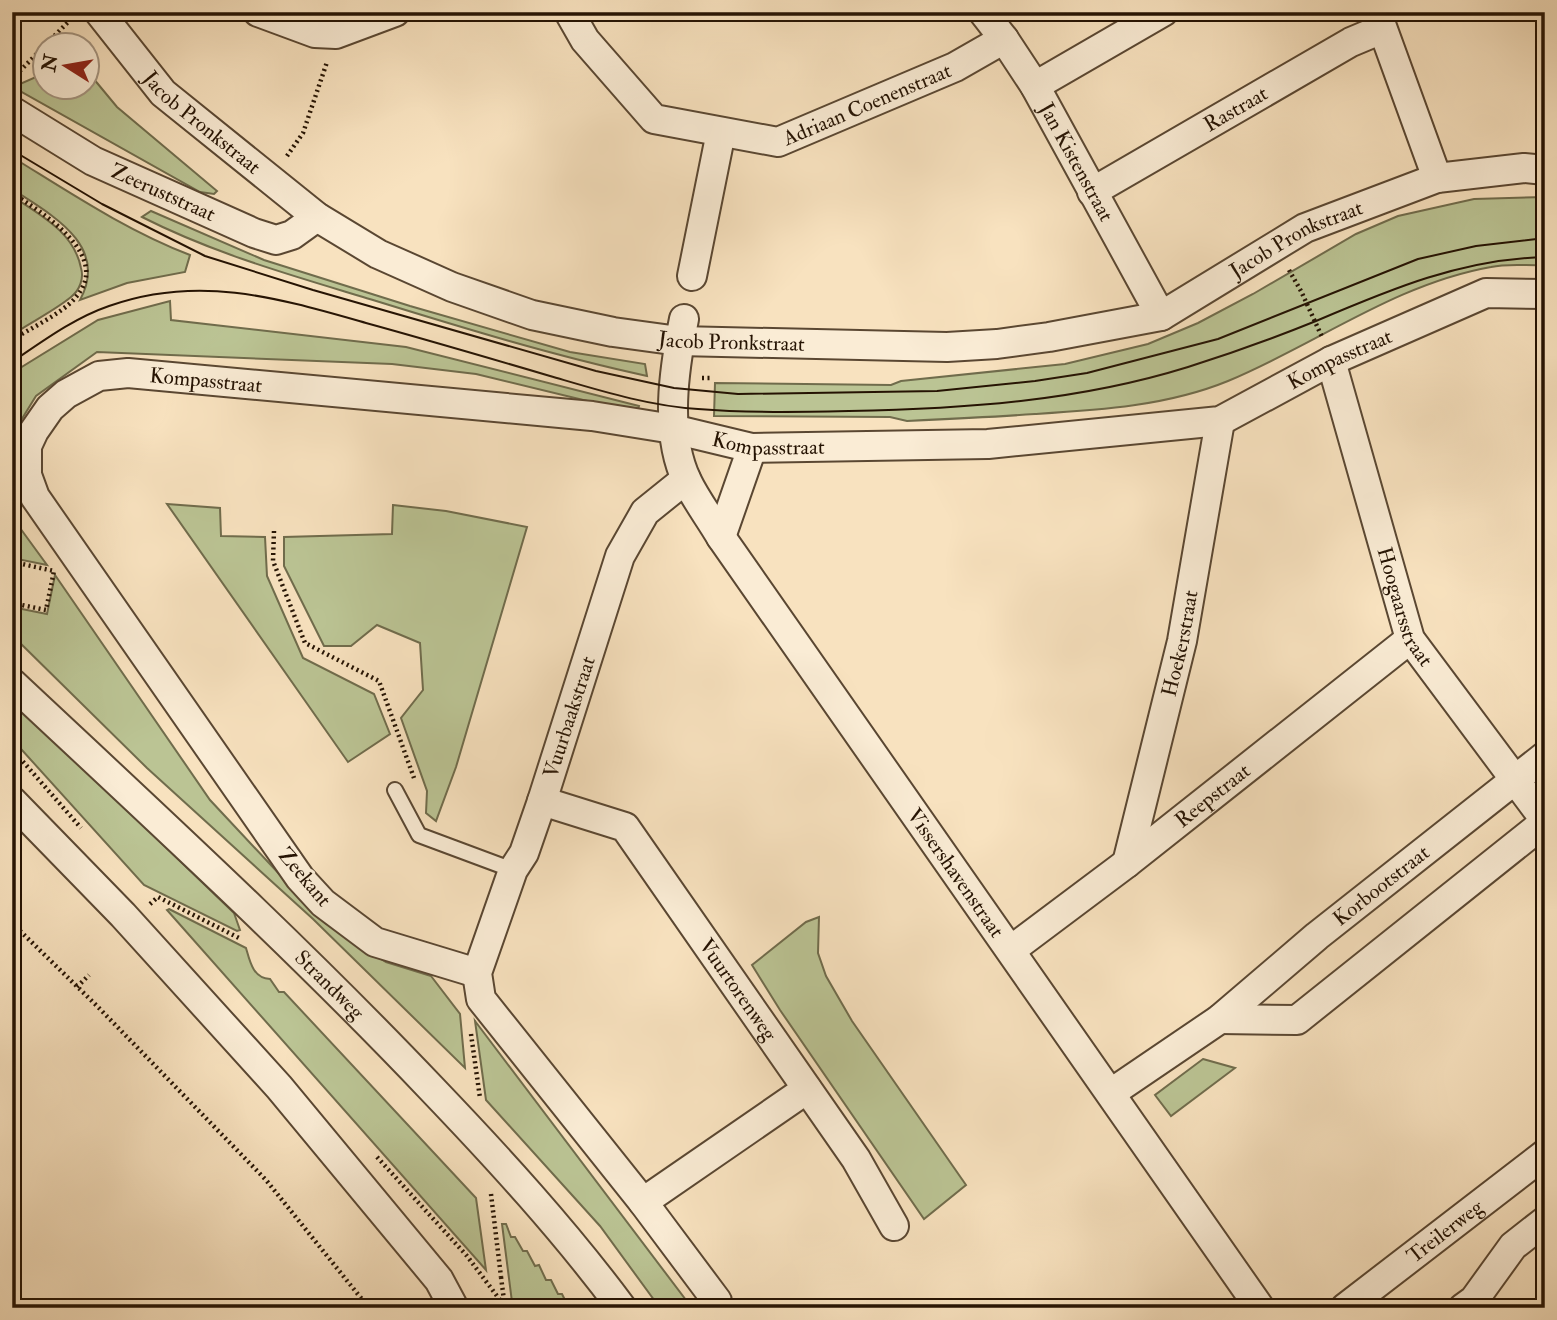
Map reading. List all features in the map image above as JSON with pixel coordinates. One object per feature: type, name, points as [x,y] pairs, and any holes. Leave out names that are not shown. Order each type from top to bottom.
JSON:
[{"type":"street","name":"Jacob Pronkstraat","points":[[99,12],[163,93],[317,217],[378,254],[452,287],[532,315],[612,332],[681,330],[947,347],[1036,339],[1161,316],[1305,228],[1437,178],[1524,168],[1545,170]]},
{"type":"street","points":[[258,12],[315,33],[336,34],[395,12]]},
{"type":"street","name":"Adriaan Coenenstraat","points":[[569,12],[585,40],[654,119],[778,142],[955,67],[1004,39]]},
{"type":"street","name":"Jan Kistenstraat","points":[[983,12],[1035,86],[1161,316]]},
{"type":"street","points":[[1035,86],[1163,12]]},
{"type":"street","points":[[1379,21],[1437,178]]},
{"type":"street","name":"Rastraat","points":[[1092,192],[1351,42],[1379,21]]},
{"type":"street","name":"Zeeruststraat","points":[[12,111],[93,161],[254,233],[276,240],[292,235],[317,217]]},
{"type":"street","points":[[692,276],[721,132]]},
{"type":"street","name":"Kompasstraat","points":[[27,475],[27,446],[50,408],[66,394],[99,376],[128,373],[541,411],[673,429],[752,448],[988,444],[1220,421],[1331,361],[1486,293],[1545,294]]},
{"type":"street","points":[[673,429],[681,330]]},
{"type":"street","name":"Hoogaarsstraat","points":[[1331,361],[1410,639],[1545,821]]},
{"type":"street","name":"Hoekerstraat","points":[[1126,863],[1182,641],[1220,421]]},
{"type":"street","name":"Vissershavenstraat","points":[[673,429],[686,480],[721,537],[1260,1308]]},
{"type":"street","points":[[721,537],[752,448]]},
{"type":"street","name":"Zeekant","points":[[27,475],[35,497],[49,519],[300,878],[323,903],[375,942],[477,973]]},
{"type":"street","name":"Vuurbaakstraat","points":[[477,973],[513,870],[524,853],[542,801],[620,556],[645,512],[686,480]]},
{"type":"street","name":"Reepstraat","points":[[1011,950],[1410,639]]},
{"type":"street","name":"Strandweg","points":[[12,683],[243,899],[361,1014],[486,1145],[590,1265],[622,1308]]},
{"type":"street","name":"Korbootstraat","points":[[1111,1093],[1220,1019],[1317,936],[1545,756]]},
{"type":"street","points":[[12,801],[123,915],[279,1087],[439,1280],[454,1308]]},
{"type":"street","name":"Vuurtorenweg","points":[[542,801],[625,828],[856,1159],[894,1226]]},
{"type":"street","points":[[1220,1019],[1297,1020],[1545,821]]},
{"type":"street","points":[[477,973],[481,999],[643,1202],[717,1301]]},
{"type":"street","points":[[643,1202],[807,1089]]},
{"type":"street","name":"Treilerweg","points":[[1345,1308],[1545,1154]]},
{"type":"street","points":[[1469,1305],[1513,1246],[1545,1221]]},
{"type":"lane","points":[[396,790],[419,835],[513,870]]},
{"type":"path","points":[[12,79],[78,12]]},
{"type":"path","points":[[293,146],[303,133],[336,34]]},
{"type":"path","points":[[12,193],[65,231],[77,245],[86,275],[76,298],[12,340]]},
{"type":"path","points":[[1275,247],[1301,291],[1331,361]]},
{"type":"path","points":[[274,531],[273,561],[305,643],[379,681],[416,783]]},
{"type":"path","points":[[12,568],[13,562],[54,571],[46,610],[12,603]]},
{"type":"path","points":[[142,911],[158,897],[233,935]]},
{"type":"path","points":[[12,923],[266,1180],[369,1308]]},
{"type":"path","points":[[77,987],[89,975]]},
{"type":"path","points":[[472,1036],[476,1068]]},
{"type":"path","points":[[370,1148],[467,1256],[505,1308]]},
{"type":"path","points":[[492,1201],[505,1308]]},
{"type":"green space","points":[[32,79],[32,98],[13,87]]},
{"type":"green space","points":[[102,89],[117,107],[217,191],[214,194],[200,192],[40,102],[102,102]]},
{"type":"green space","points":[[12,157],[121,223],[190,255],[185,272],[127,283],[80,300],[87,280],[87,263],[82,247],[72,233],[58,221],[12,189]]},
{"type":"green space","points":[[12,196],[63,234],[77,255],[82,280],[71,297],[12,335]]},
{"type":"green space","points":[[1545,197],[1545,265],[1498,266],[1456,275],[1422,287],[1228,381],[1181,396],[1084,411],[907,421],[890,417],[714,416],[715,383],[891,385],[901,381],[1065,364],[1148,344],[1198,323],[1356,234],[1398,216],[1474,199]]},
{"type":"green space","points":[[151,211],[264,260],[570,352],[645,364],[647,376],[504,340],[251,262],[142,217]]},
{"type":"green space","points":[[170,301],[171,320],[406,347],[639,406],[637,413],[476,374],[392,364],[97,352],[36,396],[12,435],[12,373],[98,320]]},
{"type":"green space","points":[[167,504],[220,508],[221,536],[265,537],[267,576],[303,658],[374,694],[390,734],[348,762]]},
{"type":"green space","points":[[393,505],[446,511],[527,527],[456,767],[436,821],[426,813],[427,791],[401,718],[423,690],[420,643],[377,625],[351,646],[324,646],[284,566],[284,537],[392,534]]},
{"type":"green space","points":[[12,517],[47,565],[12,558]]},
{"type":"green space","points":[[55,575],[210,800],[325,923],[386,962],[431,976],[460,1014],[465,1068],[313,919],[147,768],[12,635],[12,607],[47,614]]},
{"type":"green space","points":[[12,699],[234,913],[240,930],[237,931],[144,885],[12,739]]},
{"type":"green space","points":[[167,910],[246,948],[256,972],[270,979],[279,992],[284,992],[476,1198],[486,1270]]},
{"type":"green space","points":[[819,917],[818,953],[826,976],[852,1021],[966,1185],[924,1219],[752,965],[806,922]]},
{"type":"green space","points":[[475,1021],[692,1308],[660,1308],[600,1226],[486,1100]]},
{"type":"green space","points":[[1203,1059],[1235,1068],[1171,1116],[1155,1095]]},
{"type":"green space","points":[[502,1224],[506,1224],[511,1237],[515,1237],[523,1251],[527,1251],[535,1266],[539,1265],[546,1280],[551,1280],[569,1308],[516,1308],[512,1302]]},
{"type":"tram line","points":[[12,150],[102,204],[205,256],[313,290],[596,371],[674,388],[738,394],[937,391],[1087,373],[1218,339],[1418,259],[1476,246],[1545,238]]},
{"type":"tram line","points":[[12,362],[71,323],[109,306],[142,297],[207,291],[238,293],[301,305],[605,392],[661,405],[774,412],[978,405],[1063,395],[1147,379],[1253,345],[1428,278],[1485,263],[1545,257]]}]
